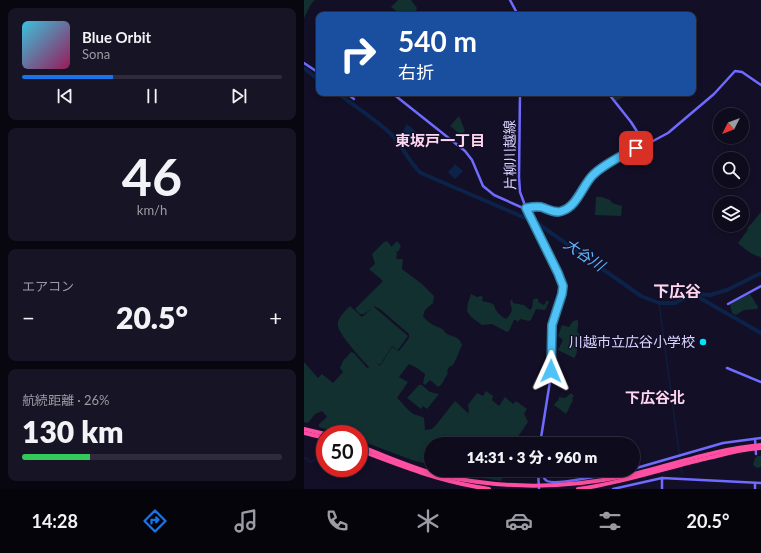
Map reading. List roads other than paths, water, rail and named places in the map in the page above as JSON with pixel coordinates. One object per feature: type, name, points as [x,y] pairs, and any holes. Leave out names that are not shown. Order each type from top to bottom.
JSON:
[{"type":"highway","points":[[304,429],[316,432]]},
{"type":"highway","points":[[304,433],[316,436]]},
{"type":"highway","points":[[578,489],[608,484],[690,460],[760,446]]},
{"type":"highway","points":[[368,450],[412,467],[440,475],[491,485],[539,488],[589,484],[666,467]]},
{"type":"highway","points":[[368,453],[411,470],[440,479],[468,486],[489,489]]},
{"type":"street","points":[[510,0],[516,12]]},
{"type":"street","points":[[304,63],[316,72]]},
{"type":"street","points":[[396,96],[465,151],[472,160],[480,180],[488,191],[496,197],[526,208],[537,207],[556,212],[563,211],[575,201],[588,181],[595,174],[626,153],[668,133],[714,94],[736,71],[742,72],[761,85]]},
{"type":"street","points":[[350,96],[354,99]]},
{"type":"street","name":"片柳川越線","points":[[520,96],[519,185],[521,197],[560,278],[563,290],[552,325],[550,375],[541,437]]},
{"type":"street","points":[[610,96],[631,122],[645,144]]},
{"type":"street","points":[[728,304],[761,286]]},
{"type":"street","points":[[727,368],[761,382]]},
{"type":"street","points":[[640,466],[723,443],[761,438]]},
{"type":"street","points":[[755,439],[756,454]]},
{"type":"street","points":[[538,477],[539,488]]},
{"type":"street","points":[[544,477],[547,481],[553,482],[590,477]]},
{"type":"street","points":[[662,478],[662,489]]},
{"type":"street","points":[[613,489],[662,478],[761,483]]},
{"type":"street","points":[[755,483],[755,489]]},
{"type":"water","points":[[407,124],[418,133],[411,145],[406,146],[399,137]]},
{"type":"water","points":[[455,164],[463,171],[455,179],[448,172]]},
{"type":"waterway","name":"大谷川","points":[[304,68],[316,78]]},
{"type":"waterway","name":"大谷川","points":[[341,96],[385,128],[395,138],[416,169],[421,173],[537,223],[641,296],[659,303],[675,303],[692,294],[710,295],[727,290],[761,273]]},
{"type":"waterway","name":"大谷川","points":[[693,294],[761,333]]},
{"type":"waterway","points":[[659,303],[680,459]]},
{"type":"waterway","points":[[304,458],[309,462],[316,459]]},
{"type":"waterway","points":[[681,466],[682,474]]},
{"type":"place","name":"川越市立広谷小学校","points":[[703,342]]},
{"type":"district","name":"東坂戸一丁目","points":[[440,141]]},
{"type":"district","name":"下広谷","points":[[677,291]]},
{"type":"district","name":"下広谷北","points":[[655,398]]}]
